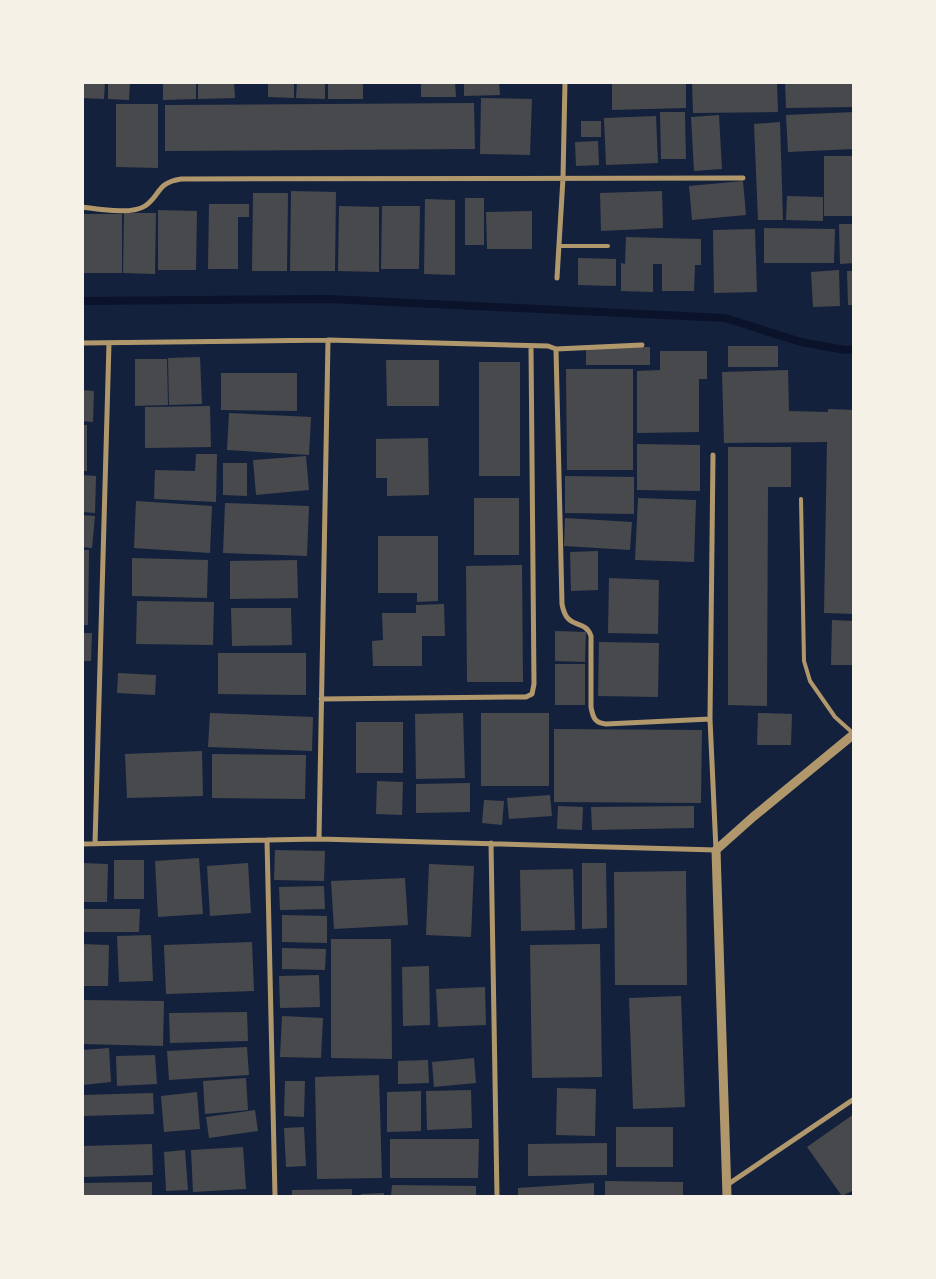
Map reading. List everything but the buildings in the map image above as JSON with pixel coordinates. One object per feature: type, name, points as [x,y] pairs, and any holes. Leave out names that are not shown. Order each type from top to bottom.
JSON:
[{"type":"street","points":[[557,278],[563,178],[564,82]]},
{"type":"street","points":[[82,208],[134,209],[144,206],[164,184],[172,180],[181,179],[743,178]]},
{"type":"street","points":[[319,839],[328,340]]},
{"type":"street","points":[[82,343],[328,340],[548,346],[556,349],[642,345]]},
{"type":"street","points":[[96,844],[109,343]]},
{"type":"street","points":[[321,698],[526,697],[532,694],[534,684],[531,346]]},
{"type":"street","points":[[556,349],[562,604],[566,618],[570,622],[585,627],[589,630],[591,636],[592,716],[600,723],[606,724],[710,719]]},
{"type":"street","points":[[713,455],[710,719],[728,1196]]},
{"type":"street","points":[[82,844],[319,839],[716,850],[854,734]]},
{"type":"street","points":[[267,840],[275,1196]]},
{"type":"street","points":[[491,843],[497,1196]]},
{"type":"street","points":[[727,1185],[854,1099]]},
{"type":"lane","points":[[559,246],[608,246]]},
{"type":"lane","points":[[801,499],[804,660],[810,681],[835,717],[854,734]]},
{"type":"waterway","points":[[82,301],[329,299],[725,318],[801,342],[845,350],[854,349]]}]
